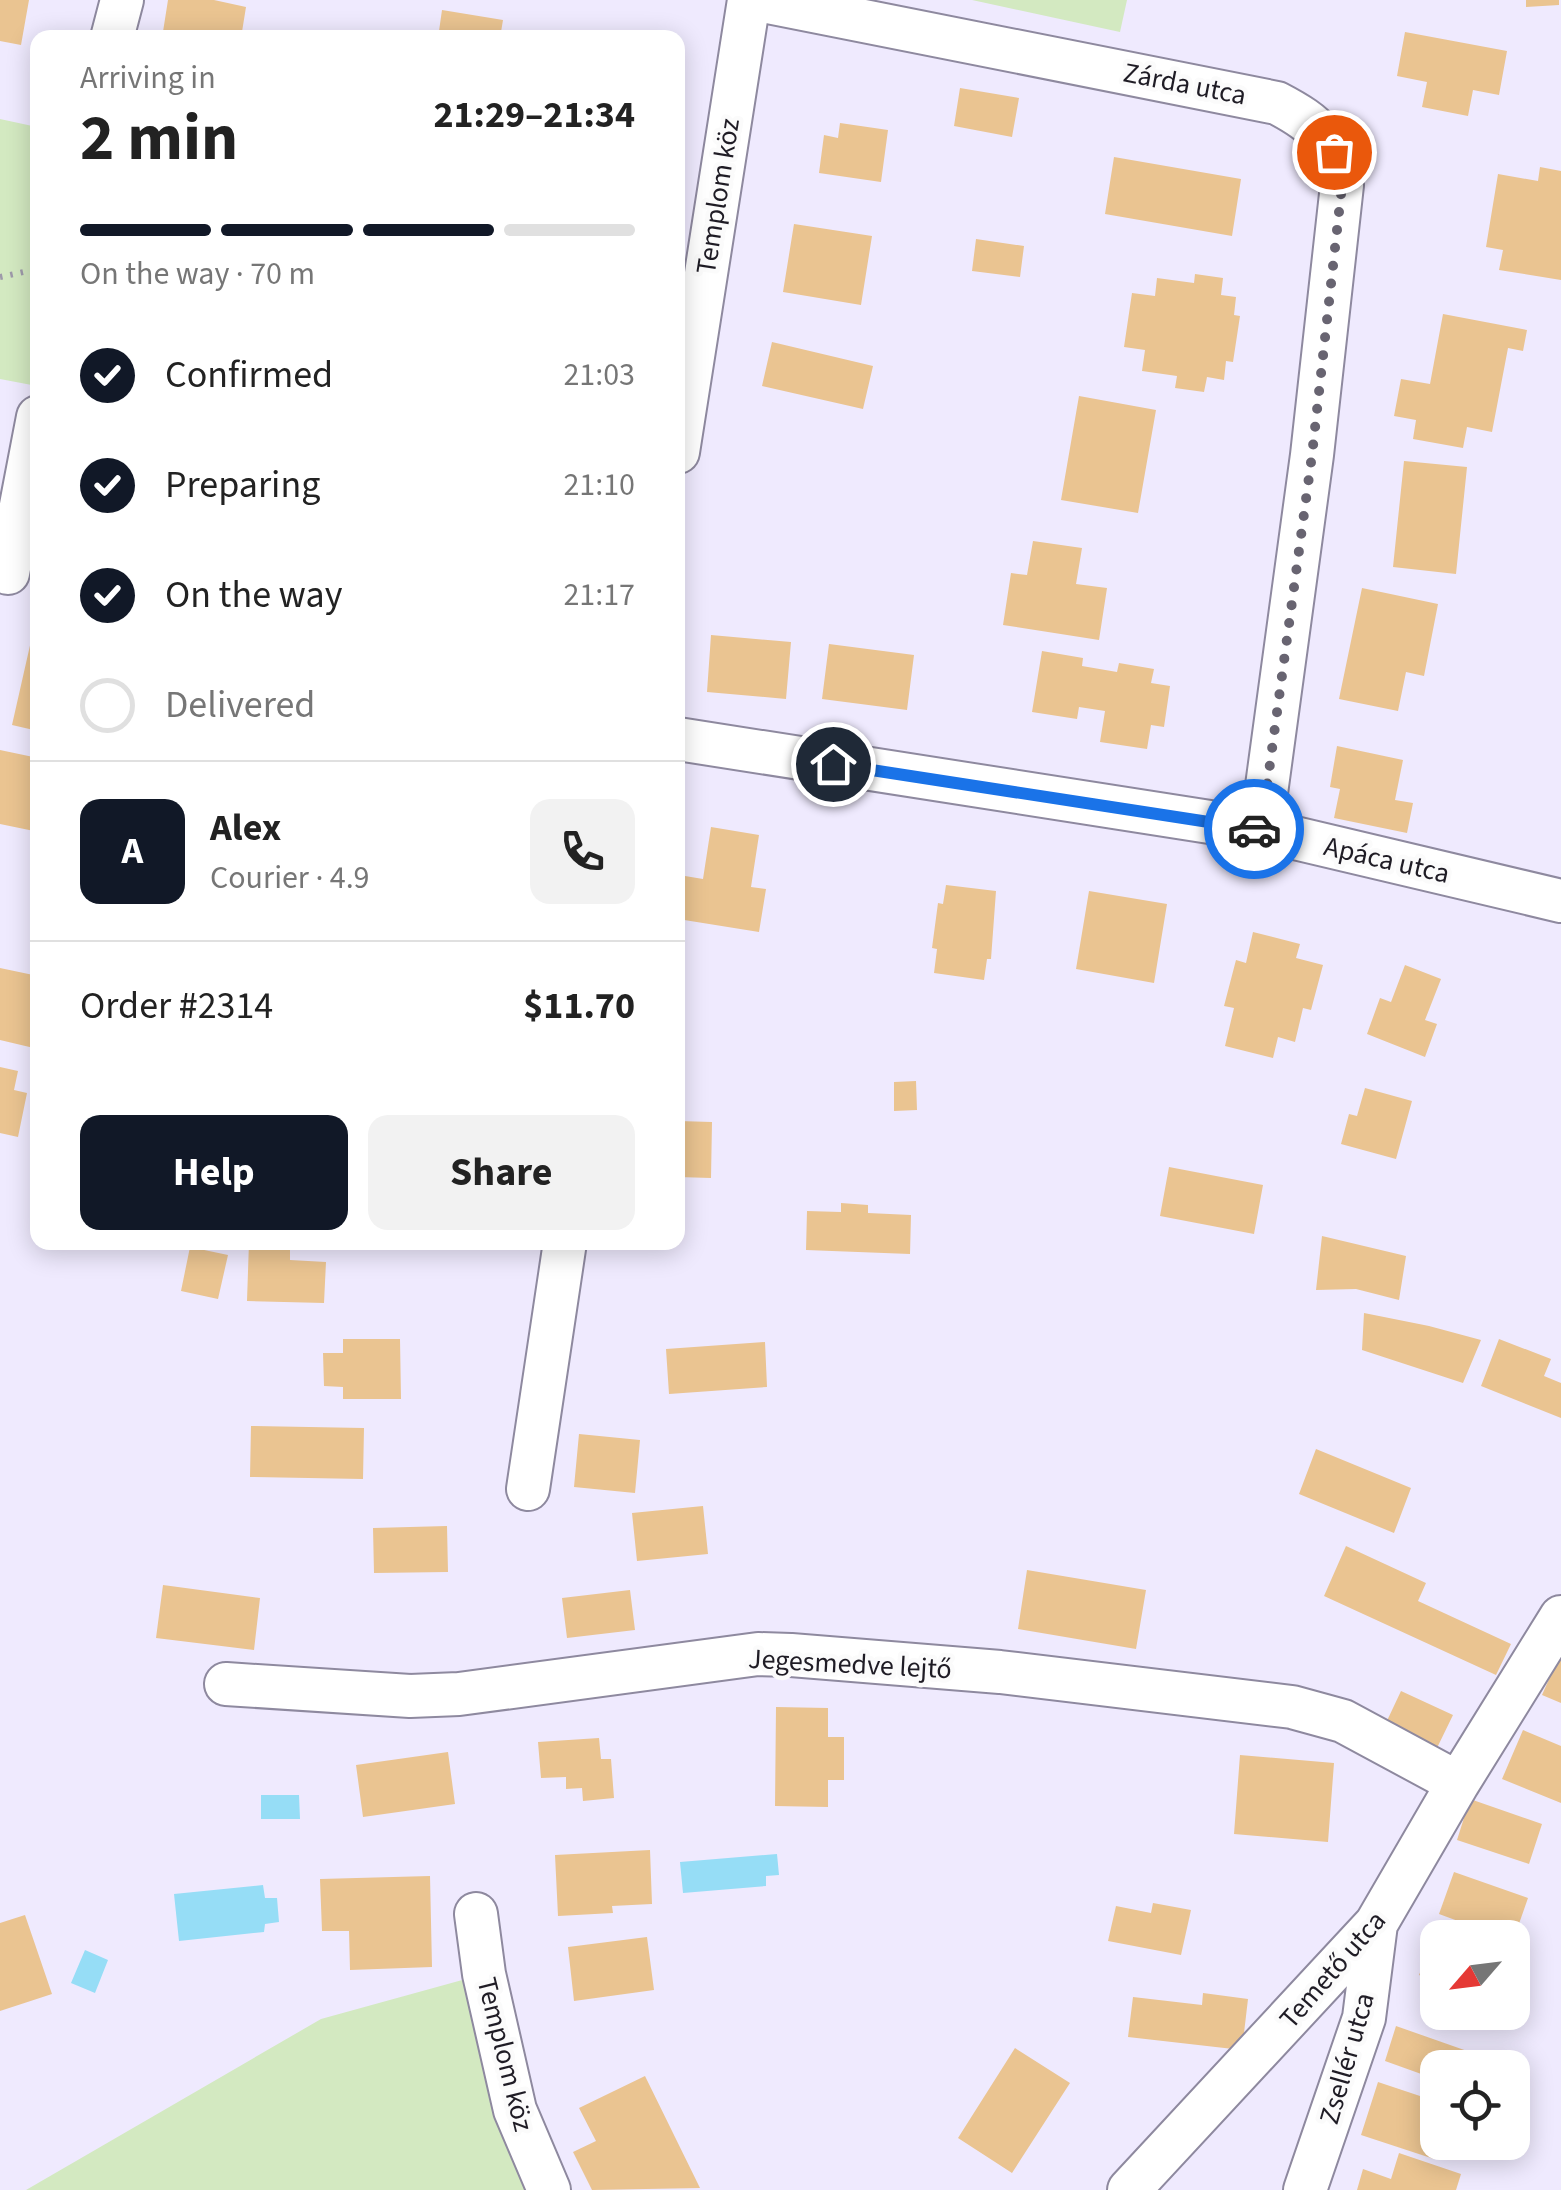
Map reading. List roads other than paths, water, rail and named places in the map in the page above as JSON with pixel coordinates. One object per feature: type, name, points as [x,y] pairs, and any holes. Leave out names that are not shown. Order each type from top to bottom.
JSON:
[{"type":"street","points":[[114,30],[122,0]]},
{"type":"street","name":"Templom köz","points":[[685,407],[749,0]]},
{"type":"street","name":"Zárda utca","points":[[758,0],[1276,103],[1309,120],[1334,152],[1342,185],[1312,455],[1261,830]]},
{"type":"street","points":[[15,575],[30,472]]},
{"type":"street","name":"Apáca utca","points":[[685,740],[1261,830],[1561,900]]},
{"type":"street","points":[[528,1488],[564,1250]]},
{"type":"street","name":"Temető utca","points":[[1129,2190],[1376,1924],[1458,1782],[1561,1618]]},
{"type":"street","name":"Jegesmedve lejtő","points":[[226,1684],[410,1696],[459,1694],[758,1654],[886,1662],[1017,1673],[1292,1707],[1343,1721],[1458,1782]]},
{"type":"street","name":"Templom köz","points":[[476,1914],[484,1974],[515,2110],[549,2190]]},
{"type":"street","name":"Zsellér utca","points":[[1306,2190],[1364,2018],[1376,1924]]},
{"type":"water","points":[[261,1795],[299,1795],[300,1819],[261,1819]]},
{"type":"water","points":[[777,1854],[779,1875],[766,1876],[766,1886],[683,1893],[680,1862]]},
{"type":"water","points":[[263,1885],[265,1898],[277,1898],[279,1922],[265,1924],[264,1932],[179,1941],[174,1894]]},
{"type":"water","points":[[85,1950],[108,1960],[95,1993],[71,1983]]}]
